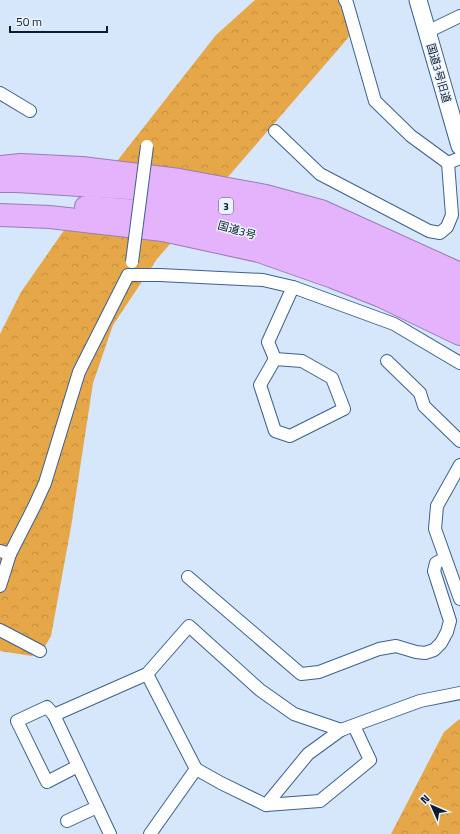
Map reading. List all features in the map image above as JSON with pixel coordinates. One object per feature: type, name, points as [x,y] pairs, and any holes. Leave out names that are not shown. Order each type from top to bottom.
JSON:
[{"type":"highway","points":[[0,167],[21,165],[82,168],[179,180],[266,196],[321,211],[460,274]]},
{"type":"highway","name":"国道3号","points":[[0,181],[128,188],[220,204],[324,234],[382,258],[435,294],[460,317]]},
{"type":"highway","name":"国道3号","points":[[0,202],[124,210],[213,223],[318,253],[376,276],[435,294],[460,296]]},
{"type":"highway","points":[[0,215],[14,214],[50,217],[163,230],[259,251],[381,296],[460,334]]},
{"type":"street","points":[[275,131],[320,174],[429,231],[440,233],[447,227],[452,215],[448,163],[411,136],[375,101],[345,0]]},
{"type":"street","name":"国道3号旧道","points":[[418,0],[460,146]]},
{"type":"street","points":[[428,32],[460,16]]},
{"type":"street","points":[[0,93],[30,111]]},
{"type":"street","points":[[0,586],[5,552],[34,507],[45,483],[79,372],[128,275],[132,262],[147,146]]},
{"type":"street","points":[[448,163],[460,158]]},
{"type":"street","points":[[128,275],[263,280],[293,288],[394,324],[460,364]]},
{"type":"street","points":[[275,359],[268,342],[293,288]]},
{"type":"street","points":[[275,359],[302,361],[332,378],[344,409],[290,436],[275,431],[260,384],[275,359]]},
{"type":"street","points":[[387,361],[420,393],[424,406],[460,441]]},
{"type":"street","points":[[460,465],[437,506],[435,529],[460,599]]},
{"type":"street","points":[[188,577],[301,674],[319,672],[379,648],[396,646],[425,653],[434,650],[441,644],[447,632],[450,621],[434,571],[436,563],[445,558]]},
{"type":"street","points":[[54,715],[147,674],[190,626],[260,690],[294,714],[341,730]]},
{"type":"street","points":[[0,630],[40,651]]},
{"type":"street","points":[[147,674],[196,769],[266,805],[320,801],[370,760],[354,726]]},
{"type":"street","points":[[266,805],[308,754],[341,730],[420,701],[460,692]]},
{"type":"street","points":[[78,766],[47,782],[17,721],[47,707],[54,715],[78,766],[97,807],[110,834]]},
{"type":"street","points":[[150,834],[196,769]]},
{"type":"street","points":[[67,821],[97,807]]},
{"type":"green space","points":[[255,0],[350,0],[356,18],[348,38],[157,259],[113,325],[93,383],[71,527],[51,636],[44,648],[32,656],[0,651],[0,334],[21,292],[74,216],[216,35]]},
{"type":"green space","points":[[460,719],[460,834],[391,834],[444,732]]}]
